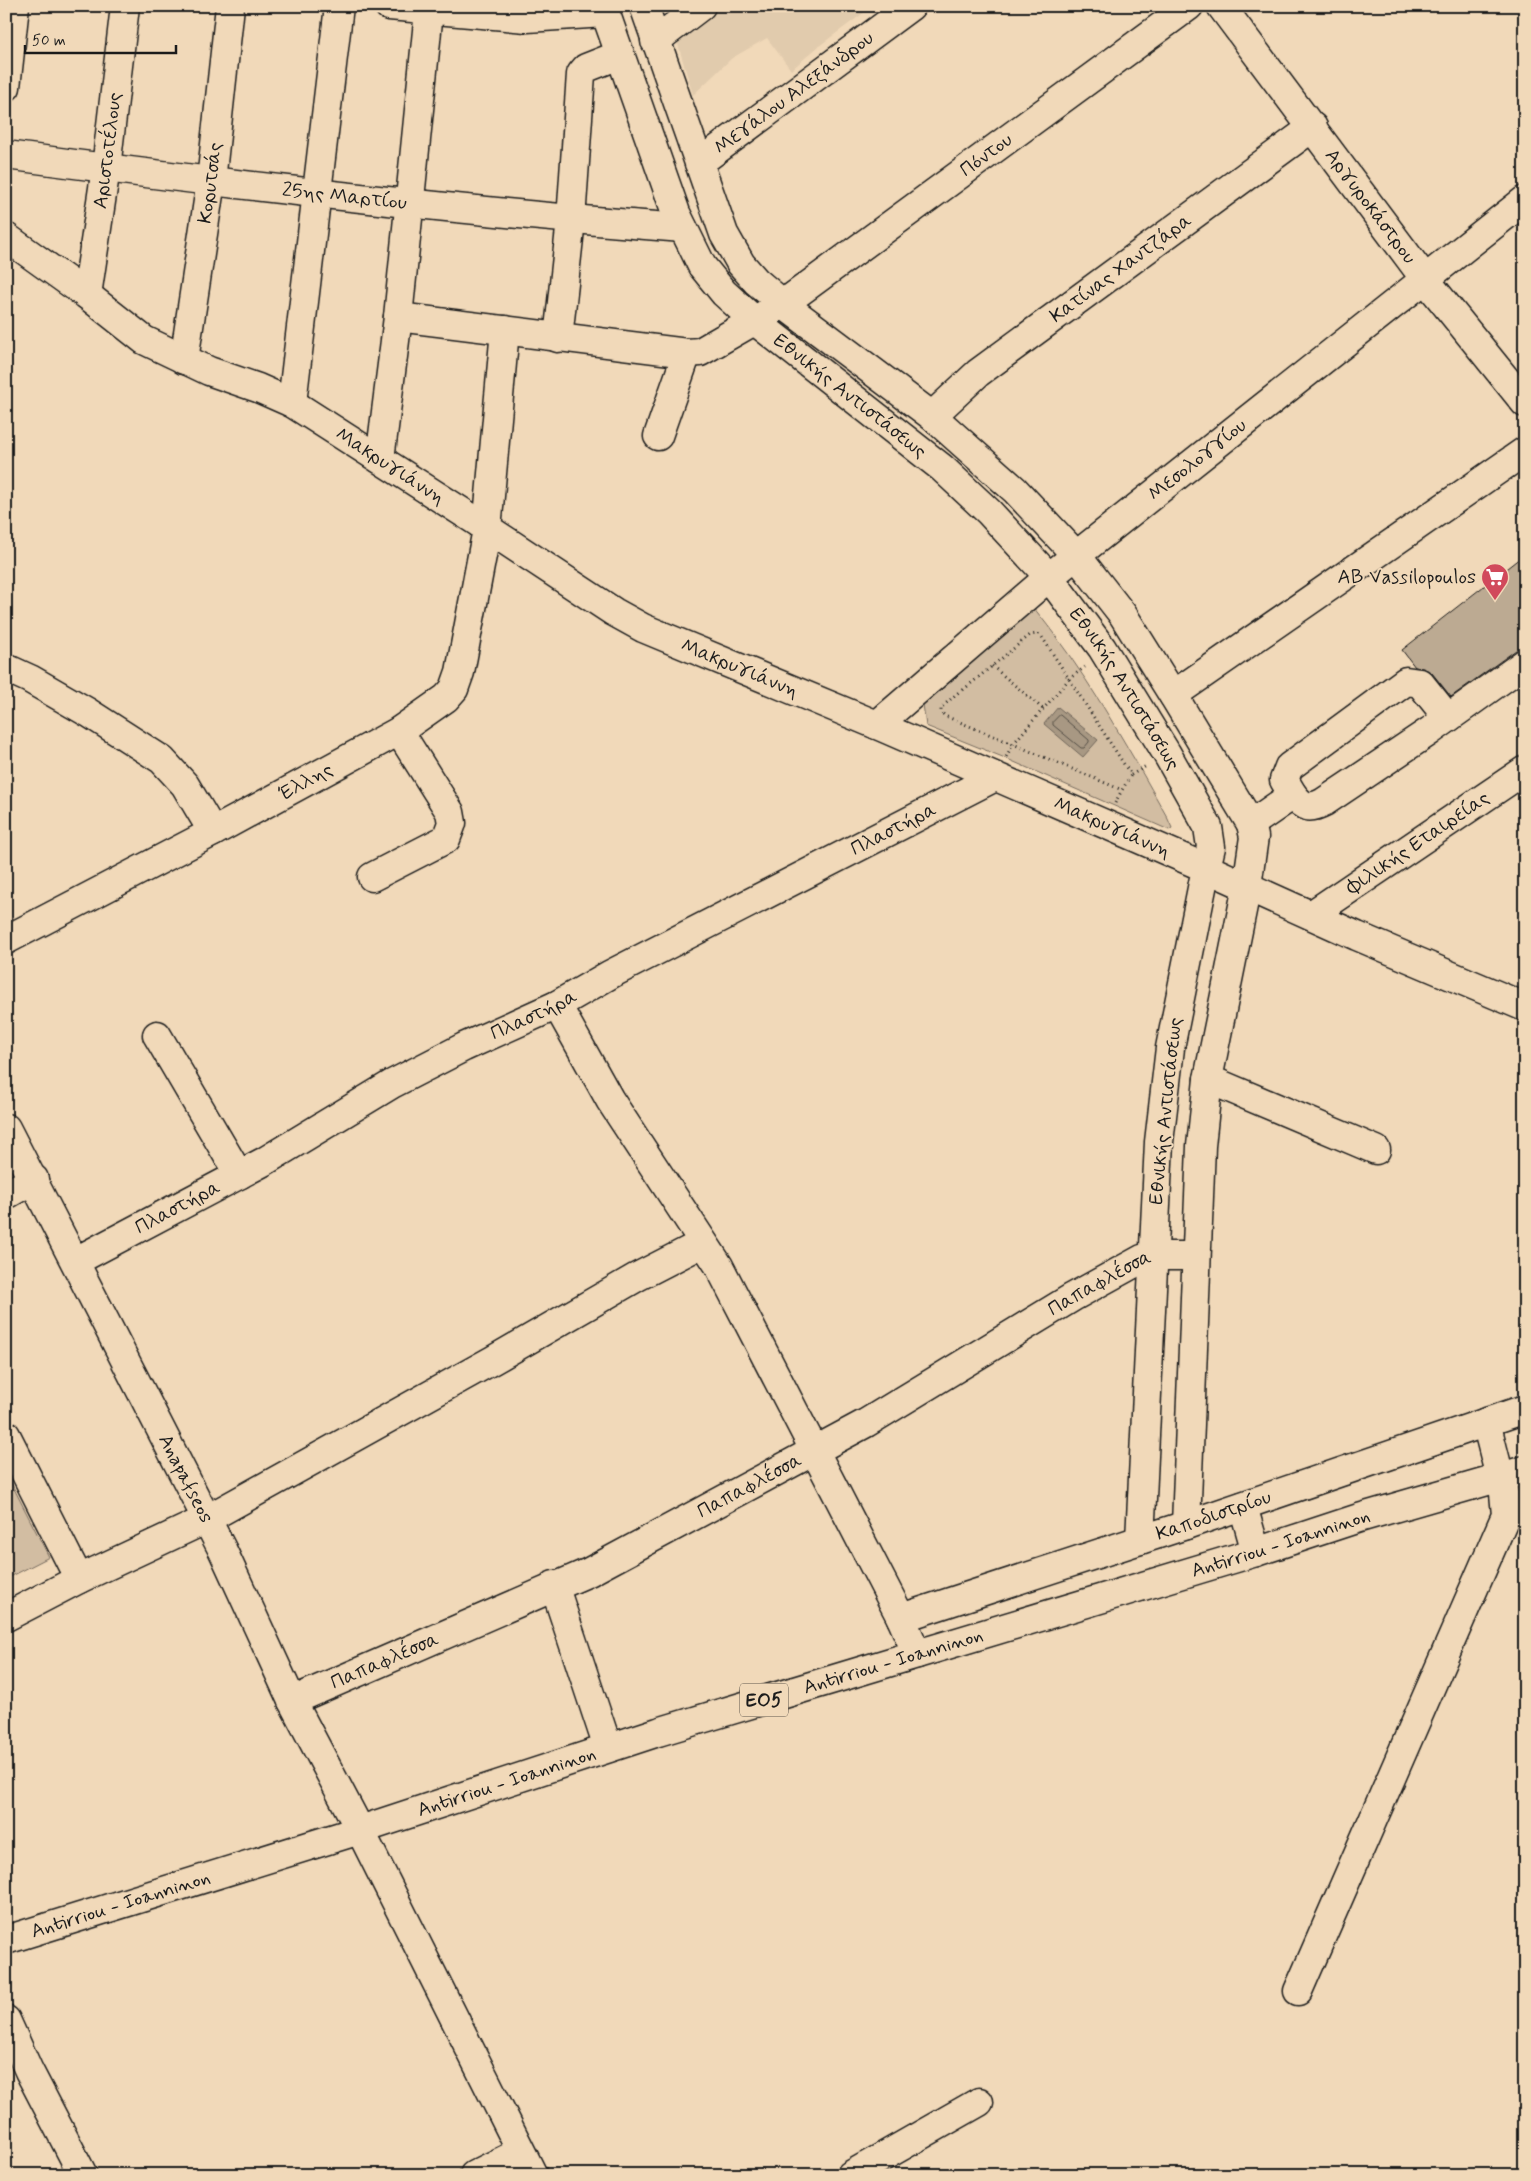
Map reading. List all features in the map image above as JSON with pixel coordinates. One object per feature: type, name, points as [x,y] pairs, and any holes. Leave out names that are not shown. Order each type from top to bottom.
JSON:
[{"type":"street","points":[[6,87],[15,6]]},
{"type":"street","name":"Αριστοτέλους","points":[[87,295],[106,168],[125,6]]},
{"type":"street","name":"Κορυτσάς","points":[[184,360],[211,181],[230,6]]},
{"type":"street","points":[[292,403],[338,6]]},
{"type":"street","points":[[389,6],[429,11],[537,18],[604,10]]},
{"type":"street","name":"Εθνικής Αντιστάσεως","points":[[644,6],[724,234],[741,264],[756,281],[783,304],[932,416],[1015,490],[1076,555],[1123,616],[1174,695],[1251,824],[1254,836],[1247,886],[1208,1079],[1201,1146],[1195,1256],[1186,1525]]},
{"type":"street","points":[[655,41],[701,6]]},
{"type":"street","name":"Μεγάλου Αλεξάνδρου","points":[[699,163],[911,6]]},
{"type":"street","name":"Πόντου","points":[[687,353],[700,352],[783,304],[1190,6]]},
{"type":"street","name":"Αργυροκάστρου","points":[[1222,7],[1425,279],[1525,403]]},
{"type":"street","name":"Εθνικής Αντιστάσεως","points":[[604,10],[683,228],[702,266],[711,279],[755,321],[942,468],[989,512],[1049,577],[1102,648],[1167,754],[1208,827],[1211,846],[1170,1048],[1159,1142],[1152,1256],[1140,1540]]},
{"type":"street","points":[[380,459],[398,317],[429,11]]},
{"type":"street","points":[[558,338],[572,220],[582,72],[586,68],[619,55]]},
{"type":"street","name":"Κατίνας Χαντζάρα","points":[[932,416],[978,373],[1313,127]]},
{"type":"street","name":"25ης Μαρτίου","points":[[6,155],[317,193],[572,220],[683,228]]},
{"type":"street","name":"Μεσολογγίου","points":[[877,725],[1076,555],[1525,200]]},
{"type":"street","name":"Μακρυγιάννη","points":[[6,237],[87,295],[144,340],[184,360],[292,403],[614,612],[643,628],[877,725],[1525,1007]]},
{"type":"street","points":[[398,317],[687,353],[658,436]]},
{"type":"street","name":"Έλλης","points":[[6,940],[213,832],[399,731],[451,693],[460,672],[487,529],[505,330]]},
{"type":"street","points":[[1174,695],[1525,451]]},
{"type":"street","points":[[1448,718],[1420,683],[1406,681],[1289,767],[1284,780],[1293,795],[1303,806],[1316,807],[1448,718],[1525,663]]},
{"type":"street","points":[[6,668],[30,679],[89,713],[162,760],[185,785],[213,832]]},
{"type":"street","points":[[372,877],[446,839],[452,823],[450,812],[399,731]]},
{"type":"street","name":"Φιλικής Εταιρείας","points":[[1311,915],[1525,770]]},
{"type":"street","name":"Πλαστήρα","points":[[76,1261],[265,1162],[392,1084],[464,1047],[557,1005],[611,974],[995,777]]},
{"type":"street","points":[[1251,824],[1293,795]]},
{"type":"street","points":[[557,1005],[610,1100],[719,1266],[901,1618],[917,1654]]},
{"type":"street","points":[[157,1035],[239,1175]]},
{"type":"street","points":[[1208,1079],[1376,1150]]},
{"type":"street","name":"Anapafseos","points":[[6,1128],[34,1179],[207,1519],[292,1701],[487,2080],[526,2163]]},
{"type":"street","points":[[6,1195],[34,1179]]},
{"type":"street","points":[[6,1617],[79,1579],[207,1519],[493,1360],[637,1277],[703,1243]]},
{"type":"street","name":"Παπαφλέσσα","points":[[292,1701],[554,1585],[589,1572],[866,1423],[1072,1297],[1142,1259],[1152,1256],[1195,1256]]},
{"type":"street","name":"Καποδιστρίου","points":[[901,1618],[1243,1506],[1525,1409]]},
{"type":"street","points":[[1298,1991],[1515,1519],[1504,1493],[1512,1474],[1486,1422]]},
{"type":"street","points":[[6,1435],[79,1579]]},
{"type":"street","name":"Antirriou - Ioanninon","points":[[6,1940],[360,1830],[608,1748],[1256,1552],[1358,1518],[1512,1474]]},
{"type":"street","points":[[1243,1506],[1256,1552]]},
{"type":"street","points":[[554,1585],[608,1748]]},
{"type":"street","points":[[6,2020],[29,2072],[82,2175]]},
{"type":"street","points":[[851,2175],[979,2102]]},
{"type":"street","points":[[474,2175],[526,2163]]},
{"type":"path","points":[[1038,634],[1042,637],[1069,679],[1132,775],[1122,790],[945,716],[941,712],[941,708],[1030,635],[1038,634]]},
{"type":"path","points":[[945,666],[963,690]]},
{"type":"path","points":[[992,666],[1043,709]]},
{"type":"path","points":[[995,777],[1013,744],[1069,679]]},
{"type":"shaded area","points":[[708,6],[873,6],[819,46],[791,70],[767,38],[732,58],[693,95],[675,34]]},
{"type":"shaded area","points":[[1030,603],[1068,653],[1103,707],[1167,817],[1172,828],[1169,830],[1005,758],[926,726],[922,697]]},
{"type":"shaded area","points":[[6,1473],[49,1557],[6,1579]]},
{"type":"water","points":[[1058,707],[1098,740],[1083,757],[1044,724]]},
{"type":"building","name":"AB Vassilopoulos","points":[[1525,554],[1525,647],[1516,650],[1451,697],[1432,673],[1423,668],[1415,667],[1402,650]]},
{"type":"place","name":"AB Vassilopoulos","points":[[1495,601]]}]
